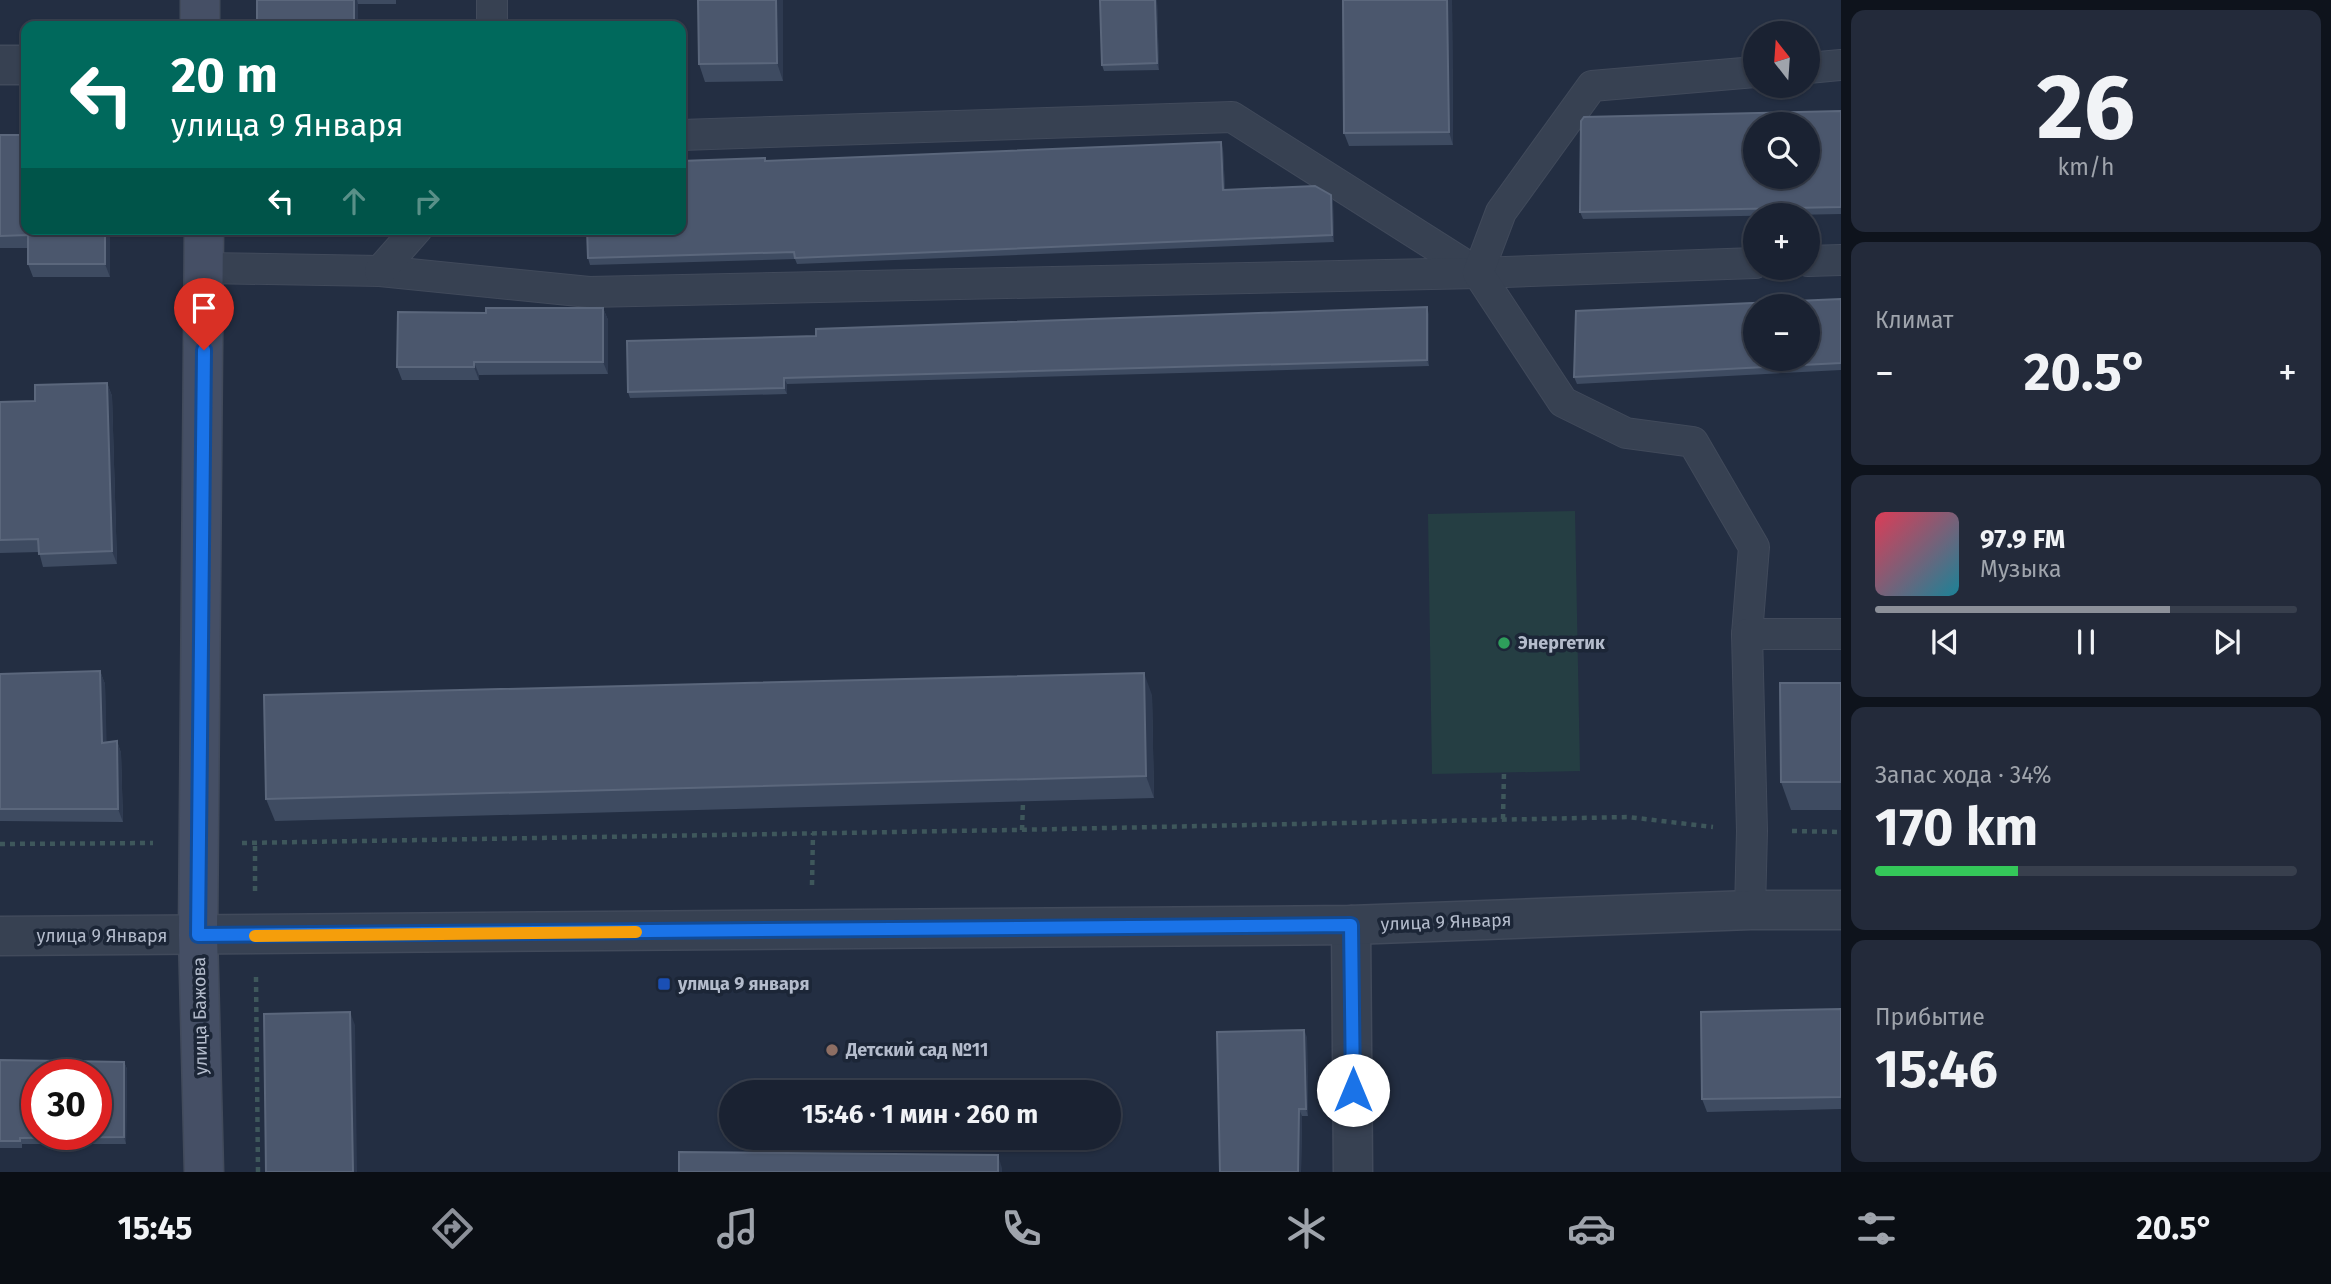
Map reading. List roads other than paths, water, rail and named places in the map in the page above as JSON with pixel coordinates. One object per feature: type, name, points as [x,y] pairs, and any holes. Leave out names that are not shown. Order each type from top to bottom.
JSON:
[{"type":"street","points":[[200,0],[200,21]]},
{"type":"street","points":[[0,65],[21,65]]},
{"type":"street","name":"улица Бажова","points":[[204,235],[198,843],[204,1172]]},
{"type":"street","name":"улица 9 Января","points":[[0,936],[1351,925],[1750,910],[1841,910]]},
{"type":"street","points":[[1351,925],[1353,1172]]},
{"type":"lane","points":[[492,0],[492,21]]},
{"type":"lane","points":[[1820,67],[1841,65]]},
{"type":"lane","points":[[1478,273],[1501,212],[1592,86],[1743,73]]},
{"type":"lane","points":[[686,135],[1232,117],[1478,273],[1563,402],[1626,433],[1693,442],[1754,547],[1747,634],[1752,831],[1750,910]]},
{"type":"lane","points":[[380,271],[412,235]]},
{"type":"lane","points":[[1820,261],[1841,260]]},
{"type":"lane","points":[[205,268],[380,271],[589,292],[1478,273],[1743,263]]},
{"type":"lane","points":[[1747,634],[1841,634]]},
{"type":"place","name":"Энергетик","points":[[1504,643]]},
{"type":"place","name":"улмца 9 января","points":[[664,984]]},
{"type":"place","name":"Детский сад №11","points":[[832,1050]]}]
